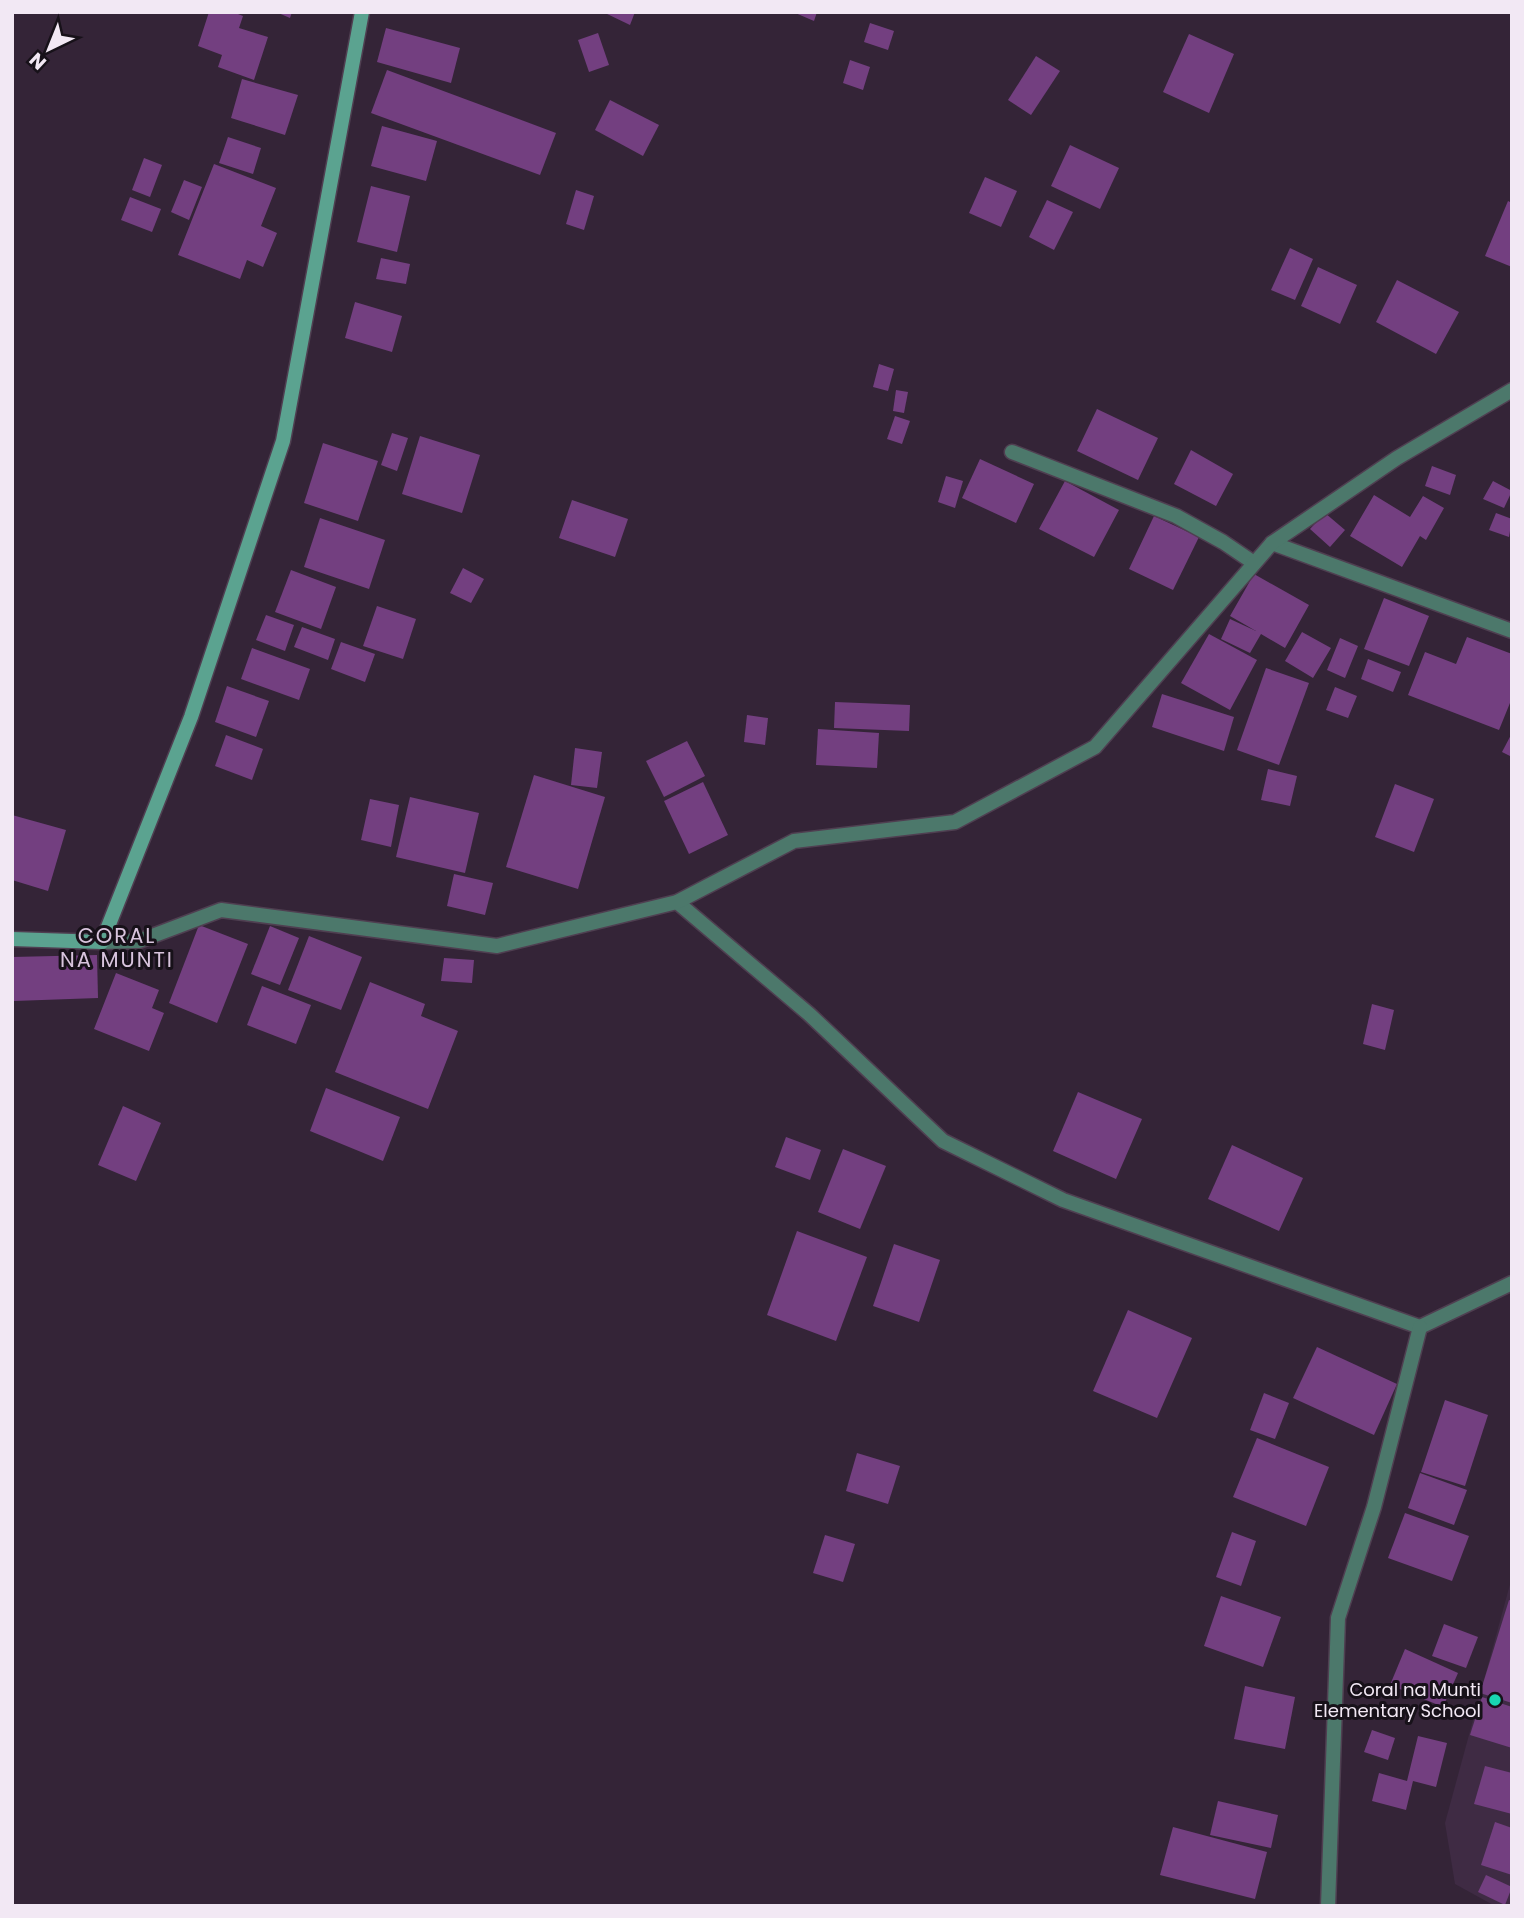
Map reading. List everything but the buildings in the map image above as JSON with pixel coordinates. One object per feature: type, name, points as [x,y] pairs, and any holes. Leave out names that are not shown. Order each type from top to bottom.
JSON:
[{"type":"street","points":[[102,942],[191,717],[283,440],[362,12]]},
{"type":"street","points":[[12,939],[139,941],[221,910],[497,946],[677,902],[794,841],[955,822],[1096,747],[1272,543],[1397,458],[1512,390]]},
{"type":"street","points":[[1012,452],[1176,516],[1223,542],[1254,564]]},
{"type":"street","points":[[1272,543],[1512,631]]},
{"type":"street","points":[[677,902],[809,1014],[943,1141],[1063,1200],[1420,1327],[1512,1283]]},
{"type":"street","points":[[1328,1906],[1338,1618],[1374,1507],[1420,1327]]},
{"type":"shaded area","name":"Coral na Munti Elementary School","points":[[1512,1577],[1512,1906],[1495,1906],[1455,1884],[1445,1823]]},
{"type":"place","name":"Coral na Munti Elementary School","points":[[1495,1700]]},
{"type":"district","name":"CORAL NA MUNTI","points":[[117,948]]}]
